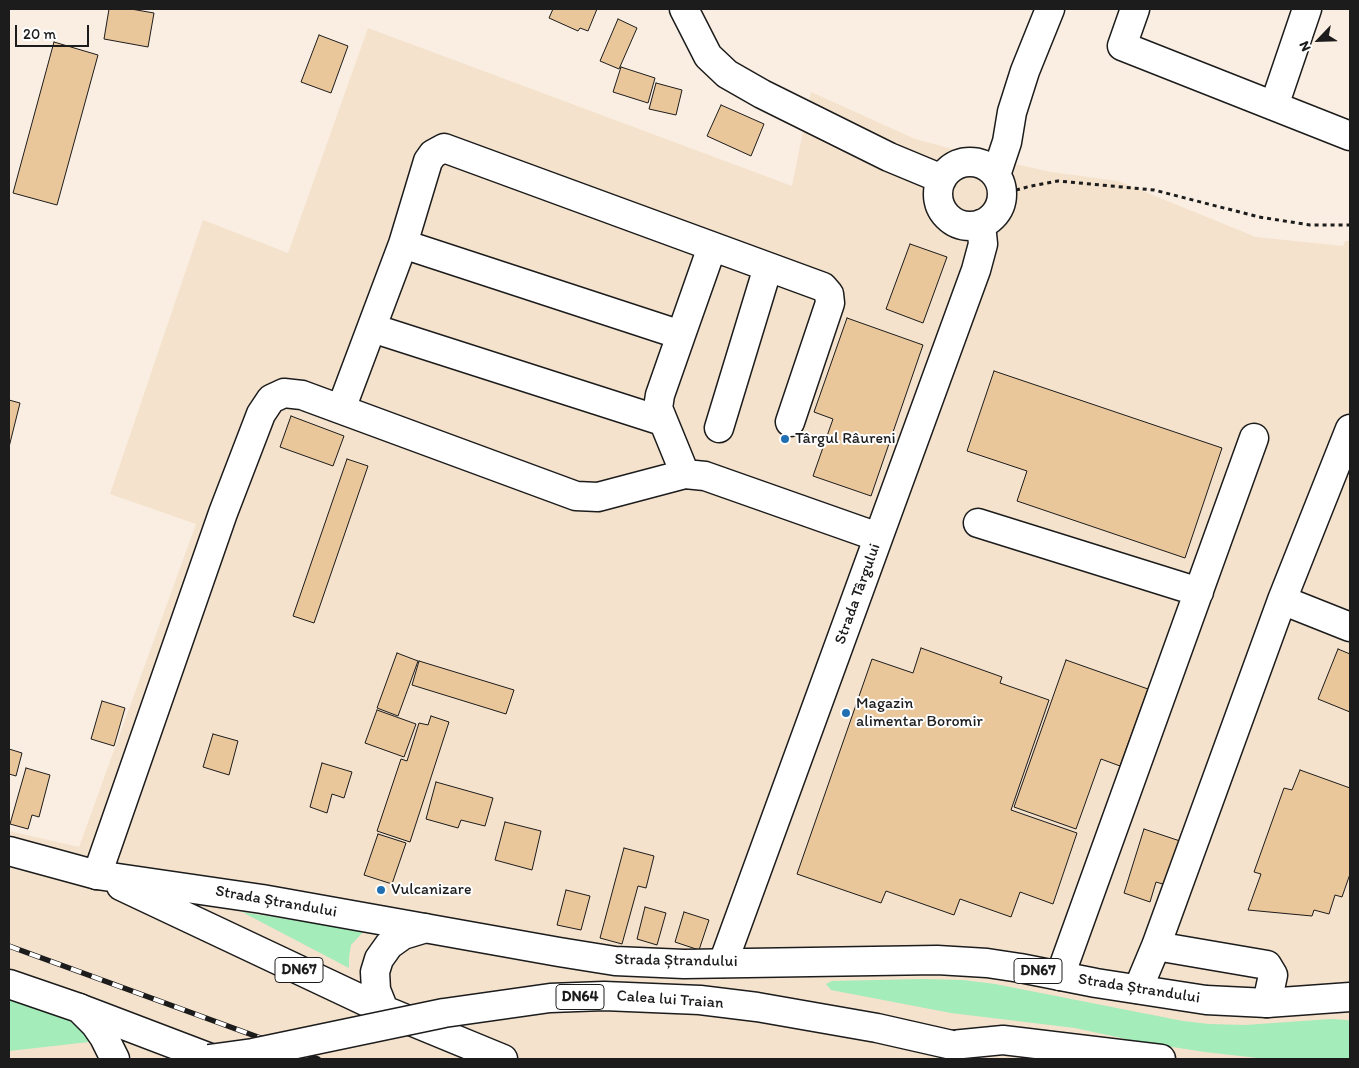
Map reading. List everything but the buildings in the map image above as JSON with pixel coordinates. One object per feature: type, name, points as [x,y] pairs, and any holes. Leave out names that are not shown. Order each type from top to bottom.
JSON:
[{"type":"main road","points":[[684,9],[708,56],[727,74],[762,94],[889,157],[942,178]]},
{"type":"main road","points":[[998,185],[981,164],[963,163],[947,171],[942,178],[938,189],[938,200],[942,210],[950,219],[959,224],[970,226],[981,224],[992,217],[999,207],[998,185],[1015,104],[1050,9]]},
{"type":"main road","points":[[1135,9],[1122,46],[1350,136]]},
{"type":"main road","points":[[1274,106],[1307,9]]},
{"type":"main road","points":[[340,409],[402,244],[428,161],[433,154],[444,148],[823,287],[829,294],[830,303],[790,422]]},
{"type":"main road","name":"Strada Târgului","points":[[723,963],[982,255],[981,224]]},
{"type":"main road","points":[[402,244],[680,334]]},
{"type":"main road","points":[[685,474],[658,408],[660,395],[680,334],[712,247]]},
{"type":"main road","points":[[719,428],[768,267]]},
{"type":"main road","points":[[372,328],[662,421]]},
{"type":"main road","points":[[96,875],[220,522],[261,414],[271,399],[284,393],[302,395],[576,496],[598,497],[685,474],[705,476],[878,537]]},
{"type":"main road","points":[[1138,989],[1156,946],[1282,600],[1350,429]]},
{"type":"main road","points":[[1060,976],[1254,438]]},
{"type":"main road","points":[[978,522],[1199,592]]},
{"type":"main road","points":[[1282,600],[1350,626]]},
{"type":"main road","name":"Strada Ștrandului","points":[[9,851],[96,875],[253,897],[615,961],[684,964],[937,960],[988,963],[1206,1000],[1267,1003],[1350,997]]},
{"type":"main road","name":"DN67","points":[[96,875],[384,1010],[503,1059]]},
{"type":"main road","name":"DN67","points":[[384,1010],[376,990],[374,972],[379,959],[389,945],[403,935],[426,928]]},
{"type":"main road","points":[[1156,946],[1267,965],[1273,975],[1267,1003]]},
{"type":"main road","points":[[9,984],[79,1008],[213,1059]]},
{"type":"main road","name":"Calea lui Traian","points":[[209,1059],[254,1053],[444,1013],[550,998],[604,996],[700,1000],[767,1008],[952,1044],[988,1059]]},
{"type":"main road","points":[[79,1008],[95,1024],[115,1059]]},
{"type":"main road","name":"Calea lui Traian","points":[[952,1044],[1003,1040],[1161,1059]]},
{"type":"path","points":[[998,185],[1031,186],[1058,181],[1154,190],[1259,217],[1310,225],[1350,224]]},
{"type":"shaded area","points":[[368,28],[792,186],[811,92],[915,139],[1051,172],[1118,181],[1256,237],[1343,246],[1345,241],[1350,241],[1350,1059],[9,1059],[9,831],[79,847],[196,524],[110,494],[203,220],[288,253]]},
{"type":"green space","points":[[242,912],[364,931],[351,945],[349,968]]},
{"type":"green space","points":[[963,980],[995,984],[1183,1021],[1209,1024],[1245,1025],[1331,1019],[1347,1020],[1350,1021],[1350,1059],[1267,1059],[1205,1052],[1140,1042],[1075,1028],[951,1013],[831,990],[826,984],[832,981]]},
{"type":"green space","points":[[9,996],[66,1018],[86,1034],[89,1042],[9,1051]]},
{"type":"railway","points":[[9,946],[318,1059]]},
{"type":"place","name":"Târgul Râureni","points":[[785,439]]},
{"type":"place","name":"Magazin alimentar Boromir","points":[[846,713]]},
{"type":"place","name":"Vulcanizare","points":[[381,890]]}]
